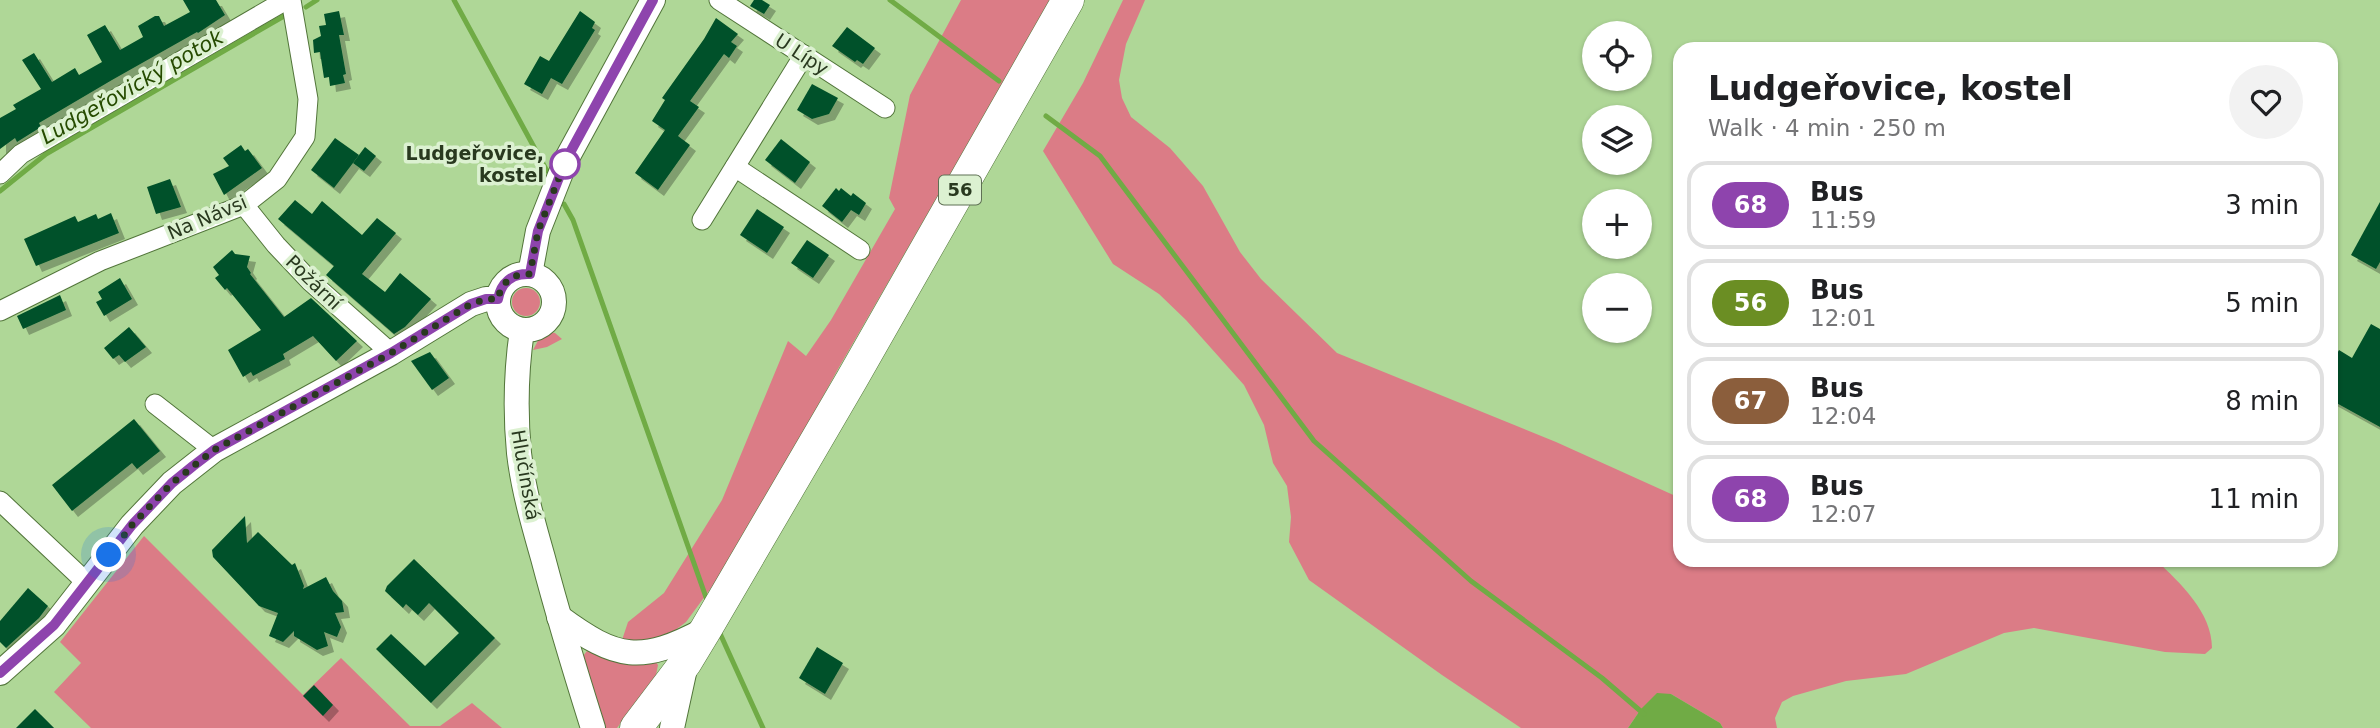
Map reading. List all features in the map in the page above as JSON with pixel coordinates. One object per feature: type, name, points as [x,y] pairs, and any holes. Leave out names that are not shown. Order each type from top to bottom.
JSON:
[{"type":"main road","name":"56","points":[[636,728],[686,662],[706,629],[1068,0]]},
{"type":"street","points":[[0,174],[21,155],[288,0]]},
{"type":"street","name":"Na Návsi","points":[[0,311],[100,261],[244,205],[277,179],[305,137],[308,99],[288,0]]},
{"type":"street","points":[[530,274],[538,231],[566,160],[653,0]]},
{"type":"street","name":"U Lípy","points":[[719,0],[885,108]]},
{"type":"street","points":[[702,220],[804,55]]},
{"type":"street","points":[[735,167],[860,250]]},
{"type":"street","name":"Požární","points":[[244,205],[276,245],[311,282],[391,353]]},
{"type":"street","points":[[530,274],[548,283],[554,295],[554,309],[542,326],[522,330],[506,321],[500,311],[498,299],[502,287],[511,278],[530,274]]},
{"type":"street","points":[[0,673],[54,625],[132,525],[172,483],[214,450],[391,353],[471,304],[486,299],[498,299]]},
{"type":"street","name":"Hlučínská","points":[[522,330],[516,395],[520,456],[534,527],[593,728]]},
{"type":"street","points":[[155,404],[214,450]]},
{"type":"street","points":[[0,501],[87,583]]},
{"type":"street","points":[[559,617],[593,641],[625,652],[654,651],[672,646],[706,629]]},
{"type":"street","name":"Hlučínská","points":[[559,617],[572,700],[573,728]]},
{"type":"street","points":[[672,728],[686,662]]},
{"type":"shaded area","points":[[961,0],[1051,0],[838,369],[763,506],[714,584],[686,622],[670,634],[620,646],[628,622],[664,593],[722,500],[788,341],[806,356],[831,320],[895,209],[889,198],[910,95]]},
{"type":"shaded area","points":[[1123,0],[1145,0],[1126,44],[1119,80],[1122,98],[1131,117],[1170,148],[1203,186],[1240,252],[1261,279],[1337,353],[1556,442],[1673,495],[1673,567],[2163,567],[2201,610],[2211,635],[2212,648],[2205,654],[2165,652],[2034,628],[2004,633],[1906,674],[1846,681],[1793,696],[1782,702],[1775,718],[1777,728],[1723,728],[1720,723],[1671,694],[1641,709],[1628,728],[1521,728],[1309,580],[1289,542],[1291,517],[1287,486],[1273,463],[1264,425],[1244,385],[1159,294],[1113,264],[1043,151],[1083,83]]},
{"type":"shaded area","points":[[526,288],[536,292],[540,302],[536,312],[526,316],[516,312],[512,302],[516,292]]},
{"type":"shaded area","points":[[549,332],[562,339],[547,347],[533,350],[541,335]]},
{"type":"shaded area","points":[[144,536],[303,695],[341,658],[410,726],[440,726],[472,703],[502,728],[91,728],[54,692],[81,663],[60,642]]},
{"type":"shaded area","points":[[587,651],[656,662],[658,665],[656,675],[617,728],[603,728],[583,656]]},
{"type":"shaded area","points":[[1657,693],[1671,694],[1720,723],[1723,728],[1628,728],[1641,709]]},
{"type":"building","points":[[183,0],[216,0],[225,15],[39,123],[41,127],[17,142],[15,138],[0,149],[0,118],[16,109],[13,105],[41,89],[22,60],[34,53],[52,82],[75,68],[79,75],[102,62],[87,35],[105,25],[120,50],[143,37],[138,26],[155,16],[159,16],[164,26],[190,12]]},
{"type":"building","points":[[754,0],[762,0],[770,5],[764,14],[750,6]]},
{"type":"building","points":[[339,11],[344,35],[339,35],[346,74],[343,75],[345,83],[330,86],[329,77],[324,78],[320,52],[314,53],[313,40],[321,36],[319,26],[326,25],[324,14]]},
{"type":"building","points":[[580,11],[595,22],[592,28],[595,30],[562,84],[551,78],[542,94],[524,84],[540,56],[549,61]]},
{"type":"building","points":[[716,18],[738,34],[731,42],[737,46],[729,58],[724,54],[690,101],[699,107],[678,136],[690,145],[658,190],[635,173],[665,130],[652,121],[665,100],[662,98]]},
{"type":"building","points":[[847,27],[875,48],[863,64],[857,60],[855,62],[832,46]]},
{"type":"building","points":[[812,84],[838,98],[829,114],[812,119],[797,110]]},
{"type":"building","points":[[335,138],[359,155],[334,188],[311,170]]},
{"type":"building","points":[[781,139],[810,162],[795,183],[765,160]]},
{"type":"building","points":[[241,145],[245,151],[248,149],[262,168],[224,195],[213,174],[229,166],[223,158]]},
{"type":"building","points":[[365,147],[376,156],[364,171],[353,163]]},
{"type":"building","points":[[170,179],[181,207],[156,214],[147,187]]},
{"type":"building","points":[[836,188],[839,191],[841,188],[851,196],[853,193],[866,203],[859,215],[851,210],[842,222],[822,206]]},
{"type":"building","points":[[295,200],[312,214],[322,201],[362,235],[377,218],[396,233],[362,274],[385,292],[400,273],[431,299],[405,327],[394,334],[326,275],[334,266],[278,219]]},
{"type":"building","points":[[2380,202],[2380,262],[2376,269],[2351,255]]},
{"type":"building","points":[[757,209],[784,227],[767,253],[740,235]]},
{"type":"building","points":[[111,213],[119,233],[36,266],[24,239],[75,216],[78,222],[96,214],[98,219]]},
{"type":"building","points":[[807,240],[829,255],[813,278],[791,263]]},
{"type":"building","points":[[232,250],[235,254],[250,256],[247,267],[250,274],[284,317],[311,298],[357,341],[336,361],[313,336],[283,354],[285,359],[253,376],[251,372],[243,377],[228,350],[261,330],[227,288],[225,290],[215,278],[219,275],[213,267]]},
{"type":"building","points":[[120,278],[132,299],[104,316],[96,302],[102,299],[98,292]]},
{"type":"building","points":[[60,295],[66,310],[23,329],[17,316]]},
{"type":"building","points":[[2371,324],[2380,329],[2380,427],[2338,404],[2338,352],[2339,350],[2352,358]]},
{"type":"building","points":[[129,327],[146,347],[125,362],[119,355],[113,359],[104,348]]},
{"type":"building","points":[[430,352],[449,378],[432,390],[411,361]]},
{"type":"building","points":[[134,419],[160,451],[137,469],[132,463],[72,511],[52,485]]},
{"type":"building","points":[[245,516],[247,543],[258,532],[292,565],[295,563],[303,589],[326,577],[342,601],[344,612],[335,613],[341,627],[337,637],[324,632],[328,646],[317,650],[294,636],[294,631],[283,642],[269,636],[278,613],[259,606],[213,557],[212,550]]},
{"type":"building","points":[[414,559],[495,638],[431,703],[376,649],[391,634],[425,666],[459,633],[429,603],[418,615],[406,604],[403,608],[385,591]]},
{"type":"building","points":[[28,588],[48,606],[39,618],[6,648],[0,642],[0,621]]},
{"type":"building","points":[[817,647],[843,663],[825,694],[799,678]]},
{"type":"building","points":[[314,685],[333,705],[323,716],[303,696]]},
{"type":"building","points":[[35,709],[54,728],[16,728]]},
{"type":"waterway","name":"Ludgeřovický potok","points":[[306,7],[317,0]]},
{"type":"waterway","points":[[454,0],[547,171]]},
{"type":"waterway","points":[[890,0],[999,81]]},
{"type":"waterway","name":"Ludgeřovický potok","points":[[0,191],[46,154],[284,16]]},
{"type":"waterway","points":[[1046,116],[1100,156],[1314,441],[1471,581],[1602,678],[1644,714]]},
{"type":"waterway","points":[[564,204],[573,220],[708,603]]},
{"type":"waterway","points":[[718,629],[763,728]]},
{"type":"bus line","name":"68","points":[[0,673],[54,625],[132,525],[172,483],[214,450],[391,353],[471,304],[486,299],[498,299],[502,287],[511,278],[530,274],[538,231],[566,160],[653,0]]},
{"type":"place","name":"Ludgeřovice, kostel","points":[[565,164]]},
{"type":"route","points":[[109,555],[132,525],[172,483],[214,450],[391,353],[471,304],[486,299],[498,299],[502,287],[511,278],[530,274],[538,231],[566,160],[565,164]]}]
